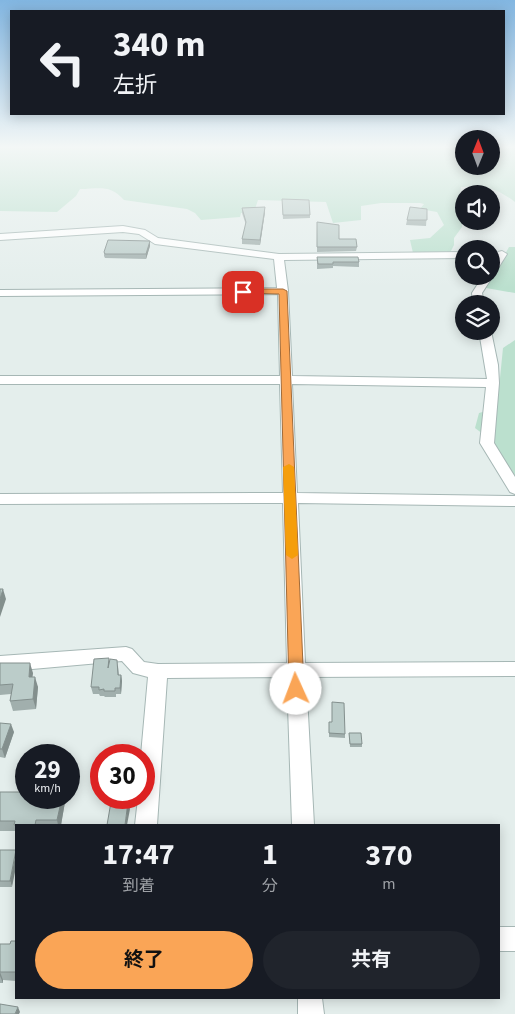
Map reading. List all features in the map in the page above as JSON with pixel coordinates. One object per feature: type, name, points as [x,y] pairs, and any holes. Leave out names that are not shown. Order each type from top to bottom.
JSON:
[{"type":"street","points":[[0,236],[122,230],[142,232],[155,241],[279,257],[455,255]]},
{"type":"street","points":[[279,257],[283,291],[303,824]]},
{"type":"street","points":[[0,293],[283,291]]},
{"type":"street","points":[[487,340],[492,365],[493,383],[487,443],[515,490]]},
{"type":"street","points":[[0,380],[285,380],[493,383]]},
{"type":"street","points":[[0,499],[290,498],[515,501]]},
{"type":"street","points":[[0,662],[21,663],[126,654],[139,668],[158,671],[515,669]]},
{"type":"street","points":[[146,824],[158,671]]},
{"type":"street","points":[[500,939],[515,939]]},
{"type":"street","points":[[310,999],[311,1014]]},
{"type":"green space","points":[[0,193],[78,193],[57,212],[0,211]]},
{"type":"green space","points":[[116,193],[455,193],[455,230],[460,230],[454,238],[454,245],[450,253],[413,253],[410,240],[430,238],[444,225],[437,212],[420,209],[424,204],[420,203],[381,203],[361,206],[361,220],[333,223],[326,202],[258,200],[254,212],[241,213],[240,217],[201,220],[195,213],[187,209],[124,200]]},
{"type":"green space","points":[[502,193],[515,193],[515,202]]},
{"type":"green space","points":[[509,247],[515,247],[515,293],[486,288],[488,285],[500,285],[500,263]]},
{"type":"green space","points":[[515,340],[515,476],[491,440],[475,428],[479,413],[497,408],[503,348]]},
{"type":"building","points":[[282,199],[309,200],[310,215],[283,215]]},
{"type":"building","points":[[265,207],[260,240],[242,239],[246,222],[242,208]]},
{"type":"building","points":[[410,207],[427,209],[427,220],[407,220]]},
{"type":"building","points":[[317,222],[339,225],[339,239],[356,239],[357,247],[317,247]]},
{"type":"building","points":[[108,240],[150,241],[146,254],[105,254]]},
{"type":"building","points":[[317,257],[358,257],[359,262],[318,264]]},
{"type":"building","points":[[109,658],[108,668],[110,659],[117,660],[118,675],[121,675],[120,688],[115,688],[115,691],[104,691],[104,689],[99,690],[99,687],[91,687],[94,659]]},
{"type":"building","points":[[0,663],[30,663],[29,677],[35,677],[33,699],[10,701],[13,684],[0,685]]},
{"type":"building","points":[[332,702],[344,703],[345,734],[329,733],[329,722],[332,722]]},
{"type":"building","points":[[0,723],[11,724],[2,749],[0,749]]},
{"type":"building","points":[[349,733],[361,733],[362,744],[350,744]]},
{"type":"building","points":[[0,792],[15,792],[15,809],[60,809],[57,820],[36,820],[35,824],[14,825],[15,821],[0,821]]},
{"type":"building","points":[[110,809],[127,809],[125,824],[107,824]]},
{"type":"building","points":[[0,850],[15,850],[10,881],[0,881]]},
{"type":"building","points":[[11,941],[15,941],[15,972],[0,972],[0,944],[10,944]]},
{"type":"building","points":[[0,1004],[18,1007],[15,1014],[0,1014]]},
{"type":"slow traffic","points":[[289,467],[292,555]]},
{"type":"route","points":[[243,292],[283,291],[296,689]]}]
